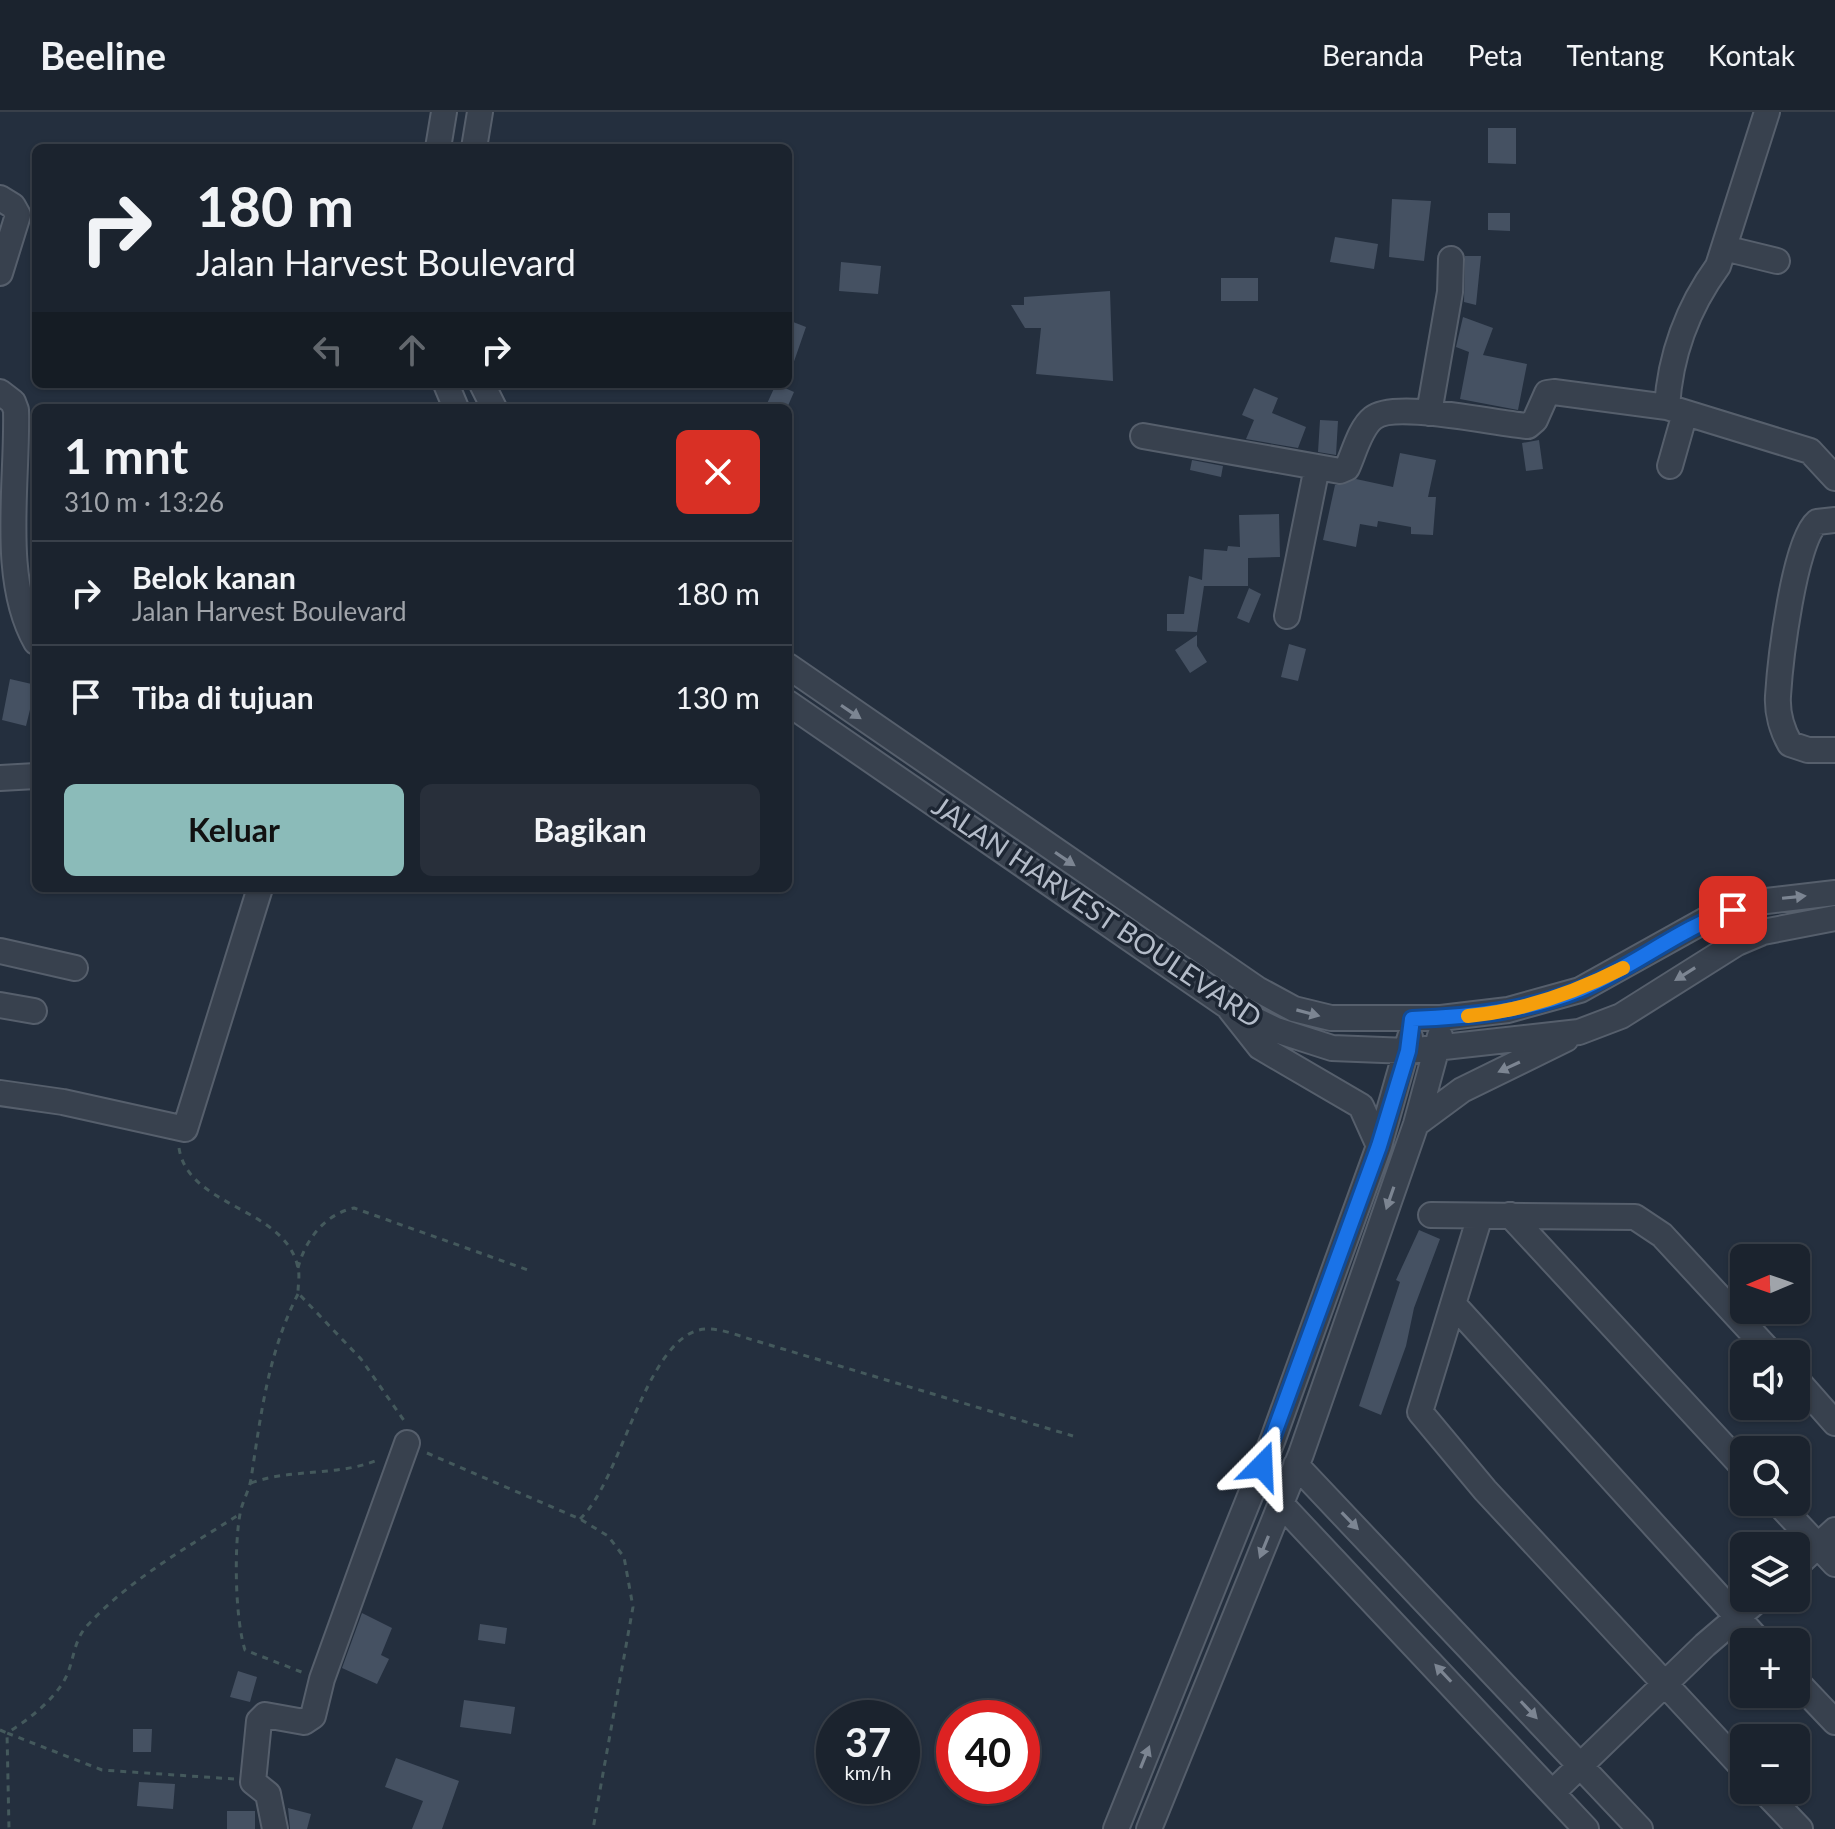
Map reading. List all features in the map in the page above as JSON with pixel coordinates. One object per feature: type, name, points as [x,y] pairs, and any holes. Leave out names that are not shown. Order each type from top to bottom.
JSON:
[{"type":"street","points":[[439,144],[444,112]]},
{"type":"street","points":[[475,144],[480,112]]},
{"type":"street","points":[[1670,466],[1676,410],[1670,376],[1684,327],[1703,284],[1718,266],[1767,112]]},
{"type":"street","points":[[0,198],[13,206],[18,215],[0,273]]},
{"type":"street","points":[[1724,248],[1777,261]]},
{"type":"street","points":[[1429,413],[1450,292],[1451,259]]},
{"type":"street","points":[[0,392],[13,402],[16,410],[9,563],[24,623],[32,636]]},
{"type":"street","points":[[1143,436],[1317,467],[1345,469],[1376,416],[1429,413],[1528,426],[1551,392],[1676,410],[1810,451],[1835,478]]},
{"type":"street","points":[[1287,616],[1317,467]]},
{"type":"street","points":[[1835,520],[1817,522],[1805,540],[1786,631],[1778,699],[1783,731],[1790,744],[1808,750],[1835,750]]},
{"type":"street","name":"JALAN HARVEST BOULEVARD","points":[[792,669],[1232,973],[1294,1009],[1331,1018],[1441,1018],[1508,1010],[1580,990],[1711,917],[1758,902],[1835,893]]},
{"type":"street","name":"JALAN HARVEST BOULEVARD","points":[[792,706],[1229,1007],[1276,1030],[1332,1048],[1439,1049],[1579,1032],[1621,1016],[1737,943],[1763,932],[1835,918]]},
{"type":"street","points":[[914,789],[930,764]]},
{"type":"street","points":[[0,778],[32,776]]},
{"type":"street","points":[[0,1093],[63,1102],[185,1129],[259,892]]},
{"type":"street","points":[[0,951],[75,968]]},
{"type":"street","points":[[0,1005],[34,1011]]},
{"type":"street","points":[[1229,1007],[1260,1047],[1361,1106],[1379,1146]]},
{"type":"street","points":[[1149,1829],[1296,1465],[1416,1124],[1439,1049],[1441,1018]]},
{"type":"street","points":[[1116,1829],[1273,1439],[1379,1146],[1408,1051],[1412,1019]]},
{"type":"street","points":[[1416,1124],[1462,1090],[1579,1032]]},
{"type":"street","points":[[1431,1215],[1629,1216],[1640,1219],[1662,1235],[1759,1340]]},
{"type":"street","points":[[1510,1215],[1730,1453]]},
{"type":"street","points":[[1480,1216],[1455,1306],[1420,1403],[1427,1424],[1730,1753]]},
{"type":"street","points":[[1455,1306],[1747,1628]]},
{"type":"street","points":[[1810,1395],[1835,1423]]},
{"type":"street","points":[[275,1829],[268,1794],[253,1782],[260,1718],[265,1715],[309,1721],[407,1443]]},
{"type":"street","points":[[1296,1465],[1566,1779],[1586,1829]]},
{"type":"street","points":[[1281,1504],[1566,1779],[1640,1829]]},
{"type":"street","points":[[1796,1516],[1827,1538],[1835,1564]]},
{"type":"street","points":[[1810,1553],[1827,1538]]},
{"type":"street","points":[[1566,1779],[1744,1612]]},
{"type":"street","points":[[1810,1696],[1835,1722]]},
{"type":"street","points":[[1776,1804],[1800,1829]]},
{"type":"path","points":[[185,1129],[179,1150],[190,1172],[281,1238],[298,1268]]},
{"type":"path","points":[[322,1679],[245,1650],[241,1638],[240,1514],[250,1483],[270,1365],[284,1321],[298,1293],[298,1268],[302,1252],[311,1237],[343,1210],[354,1208],[528,1270]]},
{"type":"path","points":[[298,1293],[379,1381],[407,1425],[407,1443]]},
{"type":"path","points":[[580,1519],[594,1503],[639,1404],[659,1368],[687,1334],[701,1329],[753,1340],[1073,1436]]},
{"type":"path","points":[[250,1483],[275,1474],[367,1464],[407,1443]]},
{"type":"path","points":[[407,1443],[580,1519],[608,1536],[624,1557],[633,1607],[593,1829]]},
{"type":"path","points":[[7,1733],[36,1711],[65,1679],[77,1639],[92,1621],[161,1565],[240,1514]]},
{"type":"path","points":[[0,1730],[102,1770],[208,1775],[253,1782]]},
{"type":"path","points":[[7,1733],[9,1829]]},
{"type":"building","points":[[1488,128],[1516,128],[1516,164],[1488,163]]},
{"type":"building","points":[[1392,199],[1431,201],[1424,261],[1389,257]]},
{"type":"building","points":[[1488,213],[1510,213],[1510,231],[1488,230]]},
{"type":"building","points":[[1335,237],[1378,244],[1374,269],[1330,262]]},
{"type":"building","points":[[1465,256],[1481,256],[1476,305],[1464,302]]},
{"type":"building","points":[[841,262],[881,266],[878,294],[839,291]]},
{"type":"building","points":[[1221,278],[1258,278],[1258,301],[1221,301]]},
{"type":"building","points":[[1110,291],[1113,381],[1036,374],[1041,328],[1025,328],[1011,305],[1024,305],[1024,297]]},
{"type":"building","points":[[1463,317],[1493,328],[1483,355],[1527,364],[1518,410],[1460,399],[1469,352],[1456,347]]},
{"type":"building","points":[[792,322],[806,327],[792,367]]},
{"type":"building","points":[[774,388],[794,392],[789,404],[767,404]]},
{"type":"building","points":[[1254,388],[1278,398],[1272,413],[1306,427],[1298,448],[1246,439],[1254,420],[1242,415]]},
{"type":"building","points":[[1320,420],[1338,421],[1336,455],[1318,452]]},
{"type":"building","points":[[1539,440],[1543,469],[1526,471],[1522,443]]},
{"type":"building","points":[[1400,453],[1436,460],[1428,497],[1436,497],[1433,535],[1411,534],[1411,527],[1378,521],[1377,527],[1360,524],[1356,547],[1323,540],[1335,485],[1356,479],[1393,487]]},
{"type":"building","points":[[1192,460],[1223,466],[1221,477],[1190,470]]},
{"type":"building","points":[[1279,514],[1280,557],[1248,558],[1248,586],[1204,586],[1197,632],[1167,631],[1167,614],[1184,614],[1189,576],[1202,580],[1204,549],[1227,551],[1228,546],[1240,547],[1239,515]]},
{"type":"building","points":[[1249,588],[1261,594],[1249,623],[1237,618]]},
{"type":"building","points":[[1197,635],[1197,646],[1207,662],[1190,673],[1175,650]]},
{"type":"building","points":[[1289,644],[1306,649],[1298,681],[1281,677]]},
{"type":"building","points":[[10,679],[32,684],[32,701],[26,726],[2,720]]},
{"type":"building","points":[[1419,1230],[1440,1239],[1414,1308],[1406,1346],[1381,1415],[1359,1406],[1400,1282],[1396,1280]]},
{"type":"building","points":[[362,1613],[392,1628],[381,1655],[389,1659],[377,1684],[342,1668]]},
{"type":"building","points":[[480,1624],[507,1628],[505,1644],[478,1640]]},
{"type":"building","points":[[238,1671],[257,1677],[250,1702],[230,1697]]},
{"type":"building","points":[[464,1700],[515,1707],[511,1734],[460,1727]]},
{"type":"building","points":[[133,1729],[152,1729],[151,1752],[133,1752]]},
{"type":"building","points":[[396,1758],[459,1781],[442,1829],[412,1829],[423,1801],[385,1787]]},
{"type":"building","points":[[139,1782],[175,1784],[173,1809],[137,1806]]},
{"type":"building","points":[[288,1808],[311,1814],[307,1829],[290,1829]]},
{"type":"building","points":[[227,1811],[255,1811],[255,1829],[227,1829]]},
{"type":"slow traffic","points":[[1468,1016],[1508,1010],[1580,990],[1623,968]]},
{"type":"route","points":[[1262,1466],[1379,1146],[1408,1051],[1412,1019],[1508,1010],[1580,990],[1687,929],[1733,910]]}]
